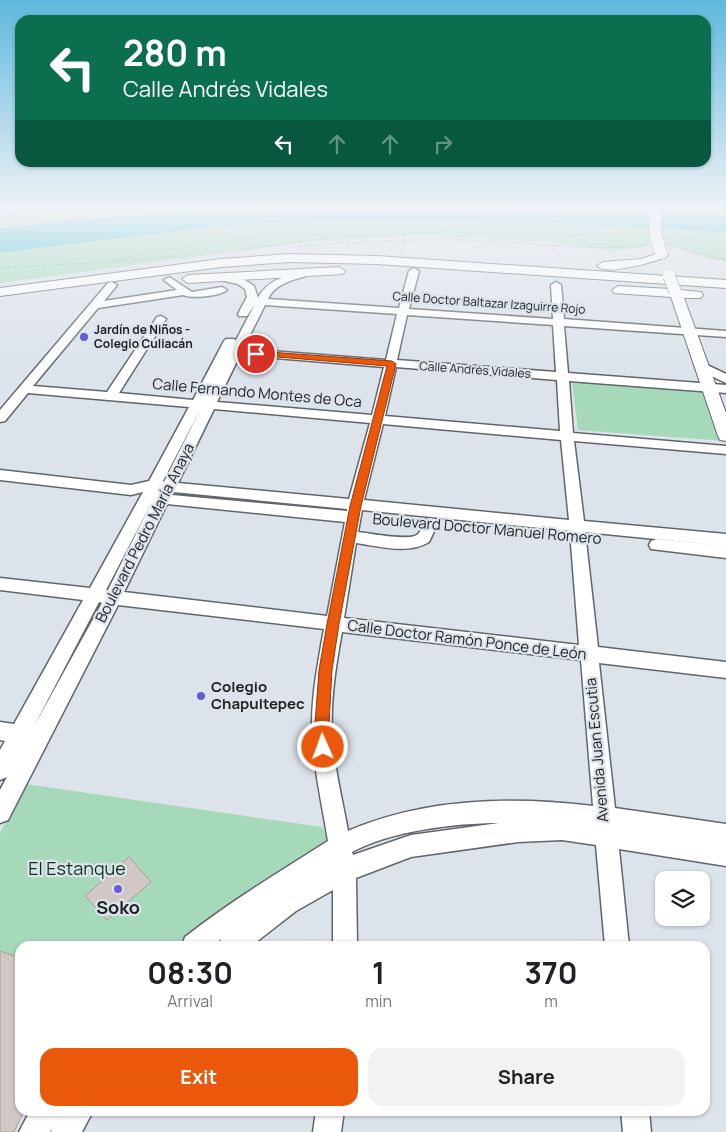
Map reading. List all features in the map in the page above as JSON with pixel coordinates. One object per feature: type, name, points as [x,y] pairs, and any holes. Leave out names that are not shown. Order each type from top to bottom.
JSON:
[{"type":"main road","points":[[0,292],[262,260]]},
{"type":"main road","points":[[358,260],[726,284]]},
{"type":"main road","points":[[0,300],[112,285],[169,280],[223,284],[306,273],[375,268],[377,260]]},
{"type":"main road","points":[[537,271],[643,262],[648,260]]},
{"type":"main road","points":[[664,260],[726,436]]},
{"type":"main road","points":[[169,280],[165,276],[167,273],[188,268]]},
{"type":"main road","points":[[339,271],[421,271],[578,279],[726,290]]},
{"type":"main road","points":[[421,271],[444,275],[560,286]]},
{"type":"main road","points":[[668,273],[689,271],[726,276]]},
{"type":"main road","points":[[602,289],[726,296]]},
{"type":"street","points":[[345,941],[344,871],[323,747],[322,724],[326,670],[355,511],[392,364],[403,311],[421,271]]},
{"type":"street","name":"Boulevard Pedro María Anaya","points":[[0,770],[10,732],[158,492],[256,301],[273,285],[306,273]]},
{"type":"street","points":[[169,280],[185,292],[195,294],[223,284],[248,285],[256,301]]},
{"type":"street","points":[[0,418],[112,285]]},
{"type":"street","name":"Avenida Juan Escutia","points":[[560,286],[559,322],[567,436],[616,941]]},
{"type":"street","name":"Calle Doctor Baltazar Izaguirre Rojo","points":[[256,301],[726,334]]},
{"type":"street","points":[[110,397],[161,319]]},
{"type":"street","name":"Calle Andrés Vidales","points":[[230,352],[726,389]]},
{"type":"street","points":[[701,366],[726,379]]},
{"type":"street","name":"Calle Fernando Montes de Oca","points":[[25,389],[726,450]]},
{"type":"street","name":"Boulevard Doctor Manuel Romero","points":[[0,476],[131,490],[577,531],[726,552]]},
{"type":"street","name":"Boulevard Pedro María Anaya","points":[[0,812],[114,596],[158,492]]},
{"type":"street","name":"Boulevard Doctor Manuel Romero","points":[[355,511],[430,523],[726,540]]},
{"type":"street","points":[[350,536],[412,542],[423,538],[427,534],[430,523]]},
{"type":"street","name":"Calle Doctor Ramón Ponce de León","points":[[0,584],[726,670]]},
{"type":"street","points":[[10,732],[40,736]]},
{"type":"street","points":[[201,941],[262,894],[340,847],[384,828],[420,820],[492,812],[546,813],[726,854]]},
{"type":"street","points":[[238,941],[288,903],[344,871],[411,846],[487,834],[605,827],[726,836]]},
{"type":"street","points":[[32,1132],[43,1116]]},
{"type":"street","points":[[65,1132],[76,1116]]},
{"type":"street","points":[[327,1132],[329,1116]]},
{"type":"street","points":[[635,1116],[637,1132]]},
{"type":"lane","points":[[93,306],[185,292]]},
{"type":"path","points":[[0,268],[108,262],[117,260]]},
{"type":"green space","points":[[0,260],[172,260],[0,283]]},
{"type":"green space","points":[[572,382],[706,391],[725,441],[578,430]]},
{"type":"green space","name":"El Estanque","points":[[25,784],[322,827],[333,847],[233,913],[200,941],[15,941],[15,956],[0,951],[0,833]]},
{"type":"building","name":"Soko","points":[[129,857],[151,882],[107,920],[85,896]]},
{"type":"building","points":[[0,951],[15,956],[15,1116],[22,1116],[14,1132],[0,1132]]},
{"type":"place","name":"Jardín de Niños - Colegio Culiacán","points":[[84,337]]},
{"type":"place","name":"Colegio Chapultepec","points":[[201,696]]},
{"type":"place","name":"Soko","points":[[118,889]]},
{"type":"route","points":[[256,354],[392,364],[355,506],[333,624],[326,670],[322,724],[323,747]]}]
